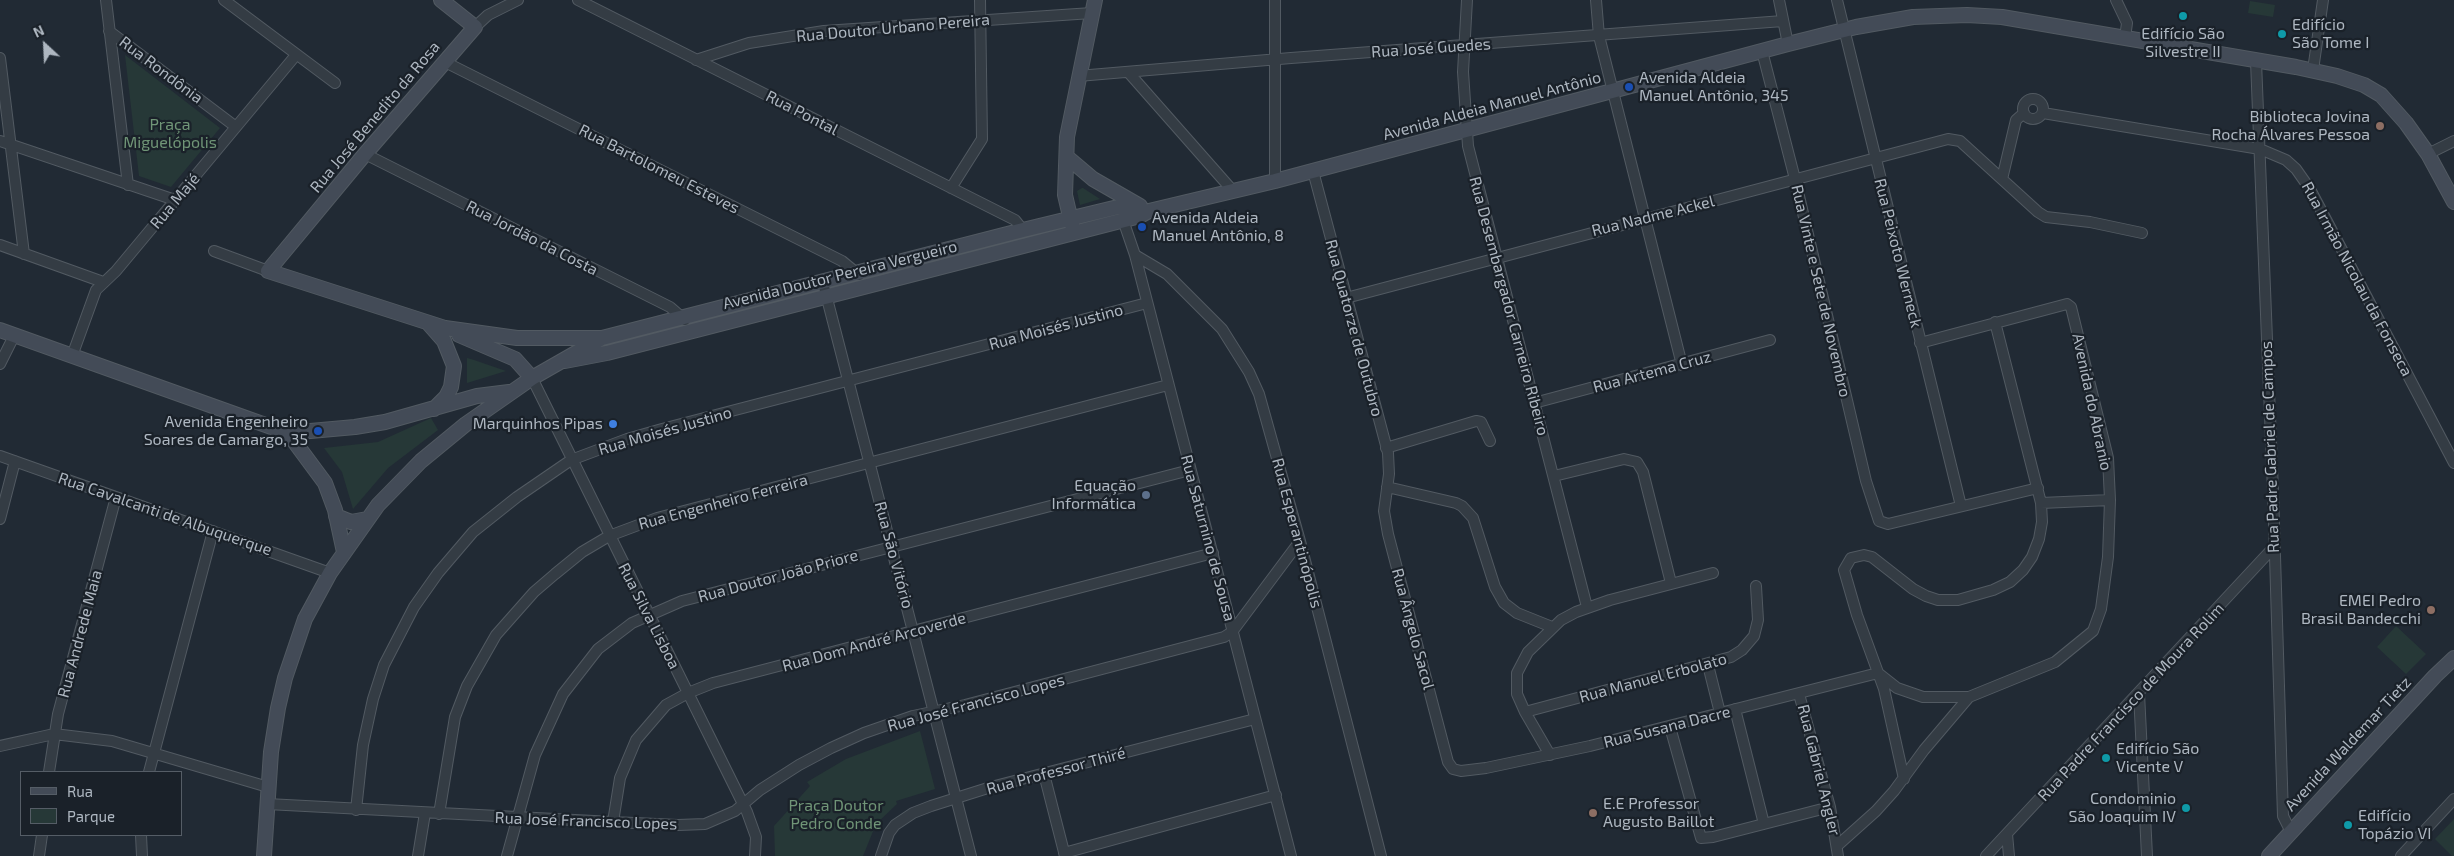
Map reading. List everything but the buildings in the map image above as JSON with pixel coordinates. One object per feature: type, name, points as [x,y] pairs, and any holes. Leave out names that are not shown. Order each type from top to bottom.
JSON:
[{"type":"street","points":[[106,0],[128,185]]},
{"type":"street","points":[[224,0],[336,83]]},
{"type":"street","points":[[441,0],[475,27]]},
{"type":"street","name":"Rua José Benedito da Rosa","points":[[268,271],[365,154],[475,27],[488,15],[518,0]]},
{"type":"street","name":"Rua Pontal","points":[[578,0],[1015,220],[1023,230]]},
{"type":"street","points":[[950,188],[982,139],[980,0]]},
{"type":"street","points":[[1275,0],[1275,181]]},
{"type":"street","name":"Rua Desembargador Carneiro Ribeiro","points":[[1467,0],[1464,46],[1466,130],[1471,161],[1587,607]]},
{"type":"street","points":[[1596,0],[1599,36],[1612,92],[1682,365]]},
{"type":"street","points":[[1779,0],[1788,44]]},
{"type":"street","name":"Rua Peixoto Werneck","points":[[1837,0],[1843,31],[1961,506]]},
{"type":"street","points":[[2116,0],[2126,24],[2125,38]]},
{"type":"street","points":[[2313,70],[2323,0]]},
{"type":"street","points":[[1074,232],[1065,195],[1068,131],[1094,6]]},
{"type":"street","name":"Rua Doutor Urbano Pereira","points":[[696,60],[749,43],[785,36],[980,20],[1094,6]]},
{"type":"street","name":"Avenida Aldeia Manuel Antônio","points":[[1121,214],[1140,216],[1145,208],[1233,192],[1843,31],[1913,16],[1967,15],[2002,17],[2313,70],[2364,84],[2381,95],[2406,123],[2428,154],[2454,202]]},
{"type":"street","name":"Rua José Guedes","points":[[1078,76],[1275,59],[1784,21]]},
{"type":"street","name":"Rua Rondônia","points":[[109,31],[236,128]]},
{"type":"street","name":"Rua Vinte e Sete de Novembro","points":[[1762,51],[1795,179],[1866,481],[1876,515],[1883,524],[1888,524],[1961,506]]},
{"type":"street","name":"Rua Majé","points":[[72,356],[93,296],[103,282],[116,271],[296,55]]},
{"type":"street","points":[[0,58],[24,254]]},
{"type":"street","name":"Rua Padre Gabriel de Campos","points":[[2256,61],[2283,816],[2291,832]]},
{"type":"street","name":"Rua Bartolomeu Esteves","points":[[445,62],[842,261],[858,273]]},
{"type":"street","points":[[1129,73],[1233,192]]},
{"type":"street","points":[[2043,113],[2042,103],[2033,98],[2024,103],[2024,113],[2016,120],[2002,180],[2046,217],[2090,222],[2142,233]]},
{"type":"street","name":"Rua Irmão Nicolau da Fonseca","points":[[2024,113],[2028,118],[2035,119],[2043,113],[2260,149],[2286,160],[2296,169],[2310,189],[2454,463]]},
{"type":"street","name":"Rua Nadme Ackel","points":[[1346,298],[1495,256],[1948,138],[1960,140],[2002,180]]},
{"type":"street","points":[[0,141],[175,200]]},
{"type":"street","points":[[2428,154],[2454,141]]},
{"type":"street","name":"Rua Jordão da Costa","points":[[365,154],[670,307],[688,325]]},
{"type":"street","points":[[1067,157],[1097,181],[1145,208]]},
{"type":"street","name":"Rua Quatorze de Outubro","points":[[1313,171],[1390,465],[1387,487]]},
{"type":"street","points":[[1065,195],[1073,184],[1097,181]]},
{"type":"street","points":[[1097,181],[1121,214]]},
{"type":"street","name":"Avenida Doutor Pereira Vergueiro","points":[[824,289],[863,286],[1074,232],[1121,214]]},
{"type":"street","name":"Avenida Doutor Pereira Vergueiro","points":[[565,361],[607,353],[688,325],[824,289],[858,273],[1070,218],[1121,214]]},
{"type":"street","name":"Rua Saturnino de Sousa","points":[[1121,214],[1135,255],[1291,856]]},
{"type":"street","points":[[0,245],[103,282]]},
{"type":"street","name":"Avenida Doutor Pereira Vergueiro","points":[[214,251],[268,271],[445,328],[517,338],[602,338],[688,325]]},
{"type":"street","name":"Rua Esperantinópolis","points":[[1135,255],[1167,274],[1222,330],[1249,372],[1262,402],[1300,541],[1381,856]]},
{"type":"street","points":[[858,273],[863,286]]},
{"type":"street","name":"Rua São Vitório","points":[[824,289],[971,856]]},
{"type":"street","name":"Rua Moisés Justino","points":[[356,810],[363,745],[373,699],[384,666],[414,607],[438,572],[473,532],[517,497],[571,460],[627,439],[1147,303]]},
{"type":"street","name":"Avenida do Abranio","points":[[1970,697],[2056,662],[2094,631],[2101,609],[2105,582],[2110,500],[2106,451],[2085,360],[2069,304],[1995,322]]},
{"type":"street","points":[[1904,779],[1878,673],[1844,570],[1850,558],[1857,555],[1872,557],[1913,589],[1926,596],[1938,600],[1958,600],[1973,597],[2010,582],[2023,570],[2039,539],[2042,522],[2038,488],[1995,322],[1920,343]]},
{"type":"street","points":[[429,324],[444,341],[454,366],[451,387],[446,397],[434,410]]},
{"type":"street","name":"Avenida Doutor Pereira Vergueiro","points":[[445,328],[515,359],[521,363],[532,378],[565,361],[602,338]]},
{"type":"street","points":[[0,330],[288,433],[355,428],[434,410],[477,396],[511,392]]},
{"type":"street","points":[[0,364],[14,336]]},
{"type":"street","name":"Rua Artema Cruz","points":[[1534,403],[1770,340]]},
{"type":"street","points":[[264,856],[266,804],[278,708],[285,678],[305,619],[330,573],[367,519],[398,484],[466,424],[532,378]]},
{"type":"street","name":"Rua Silva Lisboa","points":[[532,378],[743,804],[756,837],[755,856]]},
{"type":"street","name":"Rua Engenheiro Ferreira","points":[[439,814],[455,717],[467,686],[496,635],[517,610],[555,574],[582,552],[609,536],[657,518],[1168,385]]},
{"type":"street","points":[[460,402],[467,406],[470,411],[466,424]]},
{"type":"street","points":[[1386,448],[1476,421],[1482,422],[1490,441]]},
{"type":"street","points":[[288,433],[324,483],[336,516],[344,552]]},
{"type":"street","name":"Rua Cavalcanti de Albuquerque","points":[[0,456],[330,573]]},
{"type":"street","points":[[1554,476],[1624,459],[1637,462],[1644,472],[1671,584]]},
{"type":"street","points":[[0,519],[15,461]]},
{"type":"street","name":"Rua Doutor João Priore","points":[[507,856],[535,755],[562,694],[598,649],[632,623],[648,614],[682,601],[1190,470]]},
{"type":"street","points":[[1387,487],[1462,506],[1473,518],[1495,587],[1504,603],[1517,613],[1552,628]]},
{"type":"street","name":"Rua Ângelo Sacol","points":[[1387,487],[1384,511],[1388,534],[1448,762],[1453,769]]},
{"type":"street","points":[[1961,506],[2038,488]]},
{"type":"street","name":"Rua Andrede Maia","points":[[49,771],[54,734],[116,497]]},
{"type":"street","points":[[2041,503],[2110,500]]},
{"type":"street","points":[[336,516],[351,522],[367,519]]},
{"type":"street","points":[[149,771],[213,531]]},
{"type":"street","name":"Rua José Francisco Lopes","points":[[266,804],[517,818],[678,825],[705,824],[723,818],[766,786],[831,748],[864,733],[934,711],[1207,644],[1232,632],[1300,541]]},
{"type":"street","name":"Rua Padre Francisco de Moura Rolim","points":[[1986,856],[2273,548]]},
{"type":"street","name":"Rua Dom André Arcoverde","points":[[613,822],[620,778],[636,740],[666,705],[688,693],[714,683],[1213,553]]},
{"type":"street","points":[[1550,755],[1525,712],[1517,694],[1517,673],[1528,652],[1561,620],[1587,607],[1713,573]]},
{"type":"street","name":"Rua Manuel Erbolato","points":[[1525,712],[1731,657],[1742,650],[1754,636],[1758,620],[1756,586]]},
{"type":"street","name":"Avenida Waldemar Tietz","points":[[2269,856],[2454,658]]},
{"type":"street","points":[[1708,664],[1720,713]]},
{"type":"street","points":[[1878,673],[1897,688],[1923,697],[1970,697]]},
{"type":"street","name":"Rua Susana Dacre","points":[[1453,769],[1461,772],[1550,755],[1670,727],[1878,673]]},
{"type":"street","points":[[2139,693],[2147,856]]},
{"type":"street","name":"Rua Gabriel Angler","points":[[1799,694],[1830,807],[1838,851]]},
{"type":"street","points":[[1838,851],[1904,779],[1924,750],[1970,697]]},
{"type":"street","points":[[1735,709],[1764,824]]},
{"type":"street","name":"Rua Professor Thiré","points":[[881,856],[889,833],[901,820],[956,798],[1255,719]]},
{"type":"street","points":[[1670,727],[1701,838],[1705,839],[1830,807]]},
{"type":"street","points":[[0,746],[54,734],[112,741],[268,787]]},
{"type":"street","points":[[1044,774],[1064,854],[1276,796]]},
{"type":"street","points":[[2401,856],[2454,799]]},
{"type":"street","points":[[418,856],[425,813]]},
{"type":"street","points":[[2007,834],[2009,856]]},
{"type":"street","points":[[39,856],[42,836]]},
{"type":"street","points":[[141,836],[142,856]]},
{"type":"green space","points":[[2250,1],[2275,5],[2273,17],[2248,13]]},
{"type":"green space","name":"Praça Miguelópolis","points":[[125,55],[220,128],[171,187],[139,176]]},
{"type":"green space","points":[[1082,188],[1100,199],[1080,205],[1077,191]]},
{"type":"green space","points":[[467,358],[474,360],[506,371],[467,383]]},
{"type":"green space","points":[[431,418],[438,430],[388,468],[353,509],[342,472],[324,448],[378,442]]},
{"type":"green space","points":[[2396,626],[2426,654],[2406,674],[2377,647]]},
{"type":"green space","name":"Praça Doutor Pedro Conde","points":[[920,731],[935,789],[896,801],[897,804],[876,824],[863,856],[775,856],[774,826],[810,786],[807,782],[846,759]]},
{"type":"green space","points":[[2454,819],[2454,856],[2452,856],[2435,839]]},
{"type":"place","name":"Edifício São Silvestre II","points":[[2183,16]]},
{"type":"place","name":"Edifício São Tome I","points":[[2282,34]]},
{"type":"place","name":"Avenida Aldeia Manuel Antônio, 345","points":[[1629,87]]},
{"type":"place","name":"Biblioteca Jovina Rocha Álvares Pessoa","points":[[2380,126]]},
{"type":"place","name":"Avenida Aldeia Manuel Antônio, 8","points":[[1142,227]]},
{"type":"place","name":"Marquinhos Pipas","points":[[613,424]]},
{"type":"place","name":"Avenida Engenheiro Soares de Camargo, 35","points":[[318,431]]},
{"type":"place","name":"Equação Informática","points":[[1146,495]]},
{"type":"place","name":"EMEI Pedro Brasil Bandecchi","points":[[2431,610]]},
{"type":"place","name":"Edifício São Vicente V","points":[[2106,758]]},
{"type":"place","name":"Condominio São Joaquim IV","points":[[2186,808]]},
{"type":"place","name":"E.E Professor Augusto Baillot","points":[[1593,813]]},
{"type":"place","name":"Edifício Topázio VI","points":[[2348,825]]}]
